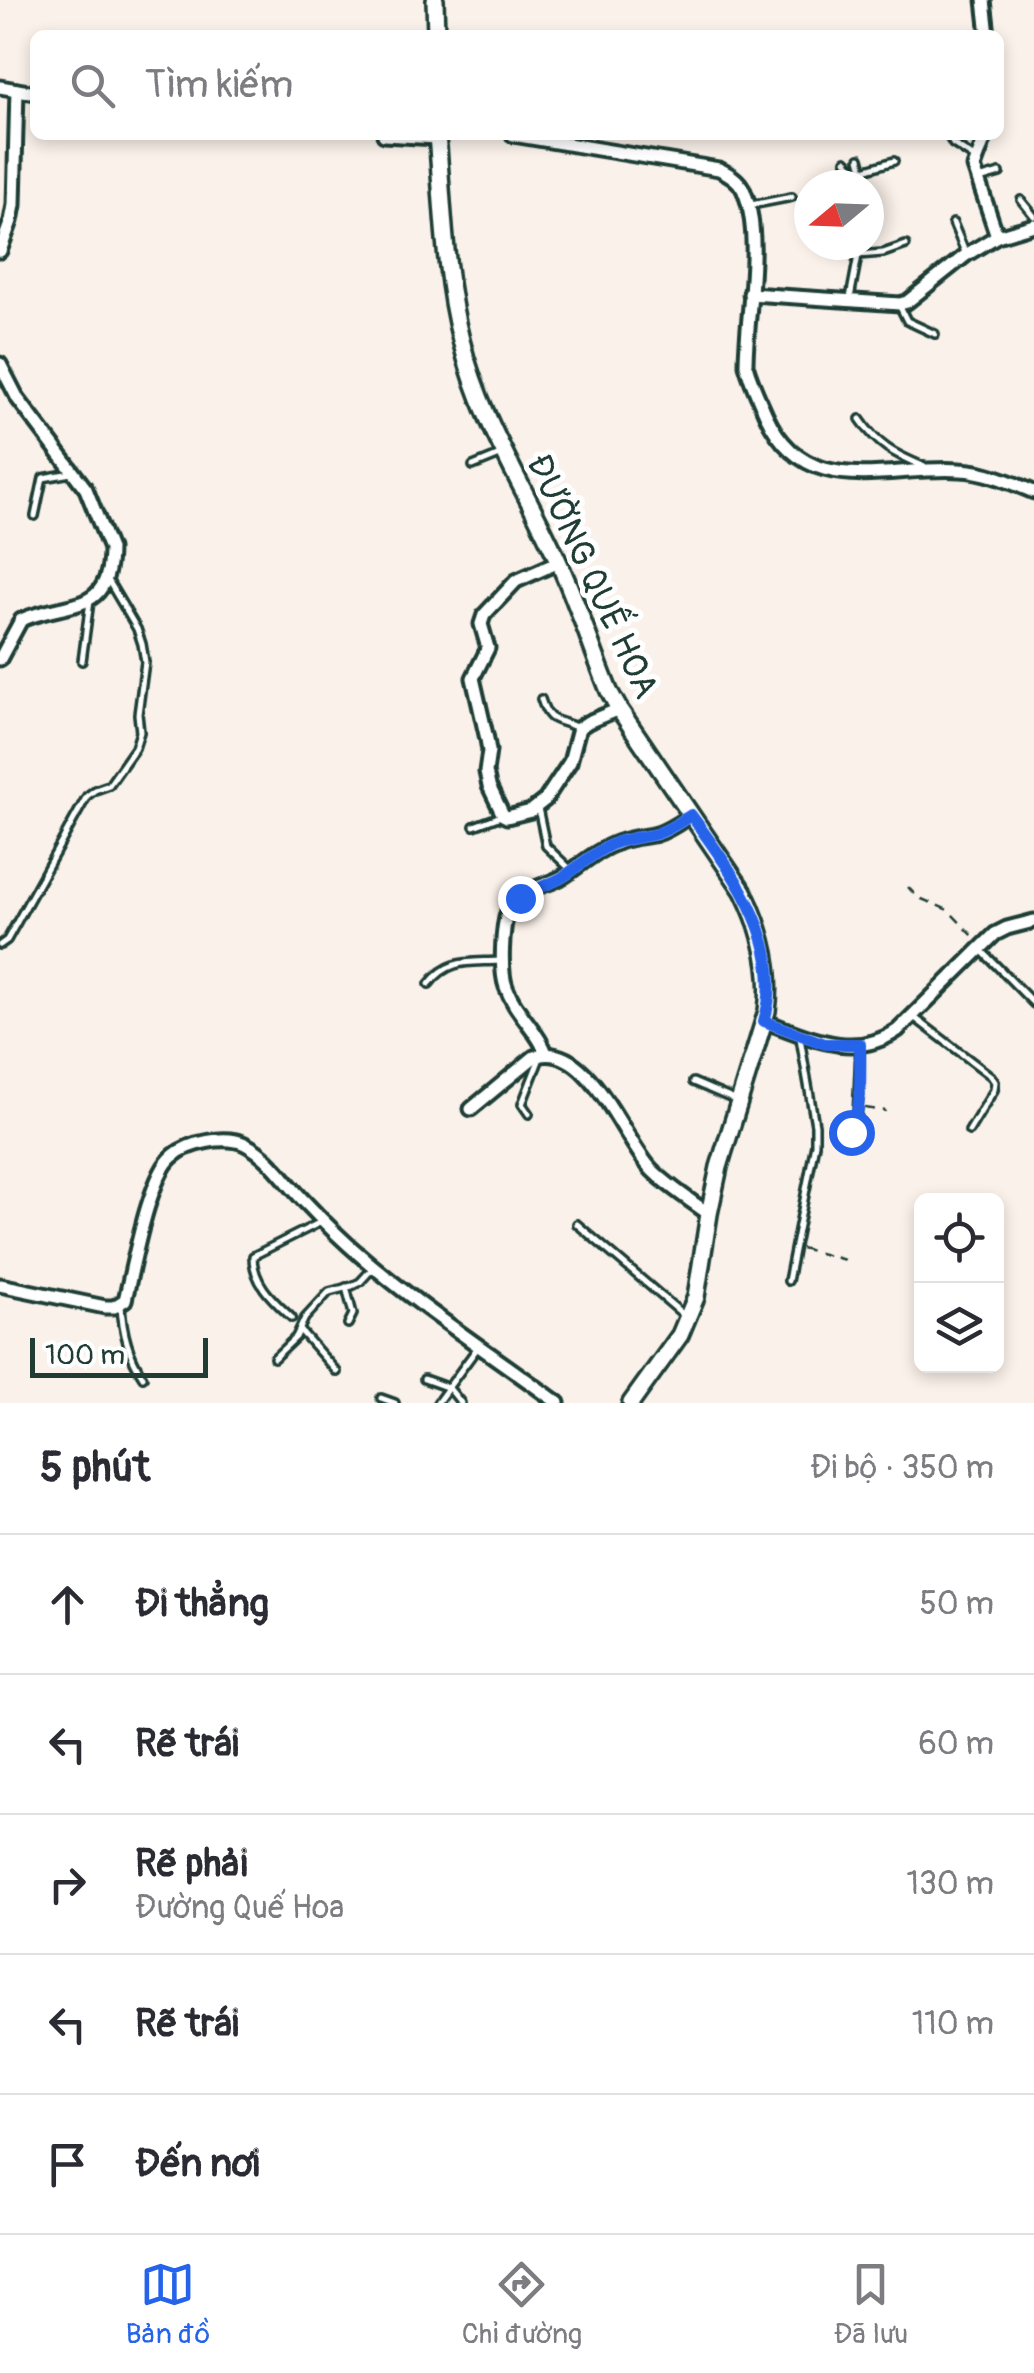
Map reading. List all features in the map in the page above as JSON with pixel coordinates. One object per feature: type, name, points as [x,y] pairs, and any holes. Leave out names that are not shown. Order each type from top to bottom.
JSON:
[{"type":"street","points":[[436,0],[436,30]]},
{"type":"street","points":[[984,0],[987,30]]},
{"type":"street","points":[[0,87],[30,92]]},
{"type":"street","points":[[0,251],[14,205],[17,90]]},
{"type":"street","name":"ĐƯỜNG QUẾ HOA","points":[[437,140],[454,306],[480,400],[559,562],[609,691],[743,891],[755,914],[765,950],[770,990],[764,1021],[719,1167],[696,1297],[680,1335],[631,1403]]},
{"type":"street","points":[[543,140],[719,169],[742,187],[751,222],[746,349],[750,380],[771,426],[788,450],[806,463],[851,474],[958,470],[980,473],[1034,492]]},
{"type":"street","points":[[984,140],[974,167],[997,236]]},
{"type":"street","points":[[750,294],[900,304],[997,236],[1034,225]]},
{"type":"street","points":[[0,364],[18,399],[86,489],[110,549],[108,579],[89,606],[22,620],[0,658]]},
{"type":"street","points":[[559,562],[516,582],[484,614],[481,624],[488,648],[473,678],[488,751],[479,771],[503,815],[538,808],[563,776],[578,728],[619,709]]},
{"type":"street","points":[[544,1054],[542,1042],[516,1010],[502,972],[508,910],[533,889],[564,876],[605,848],[657,834],[691,815]]},
{"type":"street","points":[[764,1021],[825,1044],[884,1040],[995,934],[1034,921]]},
{"type":"street","points":[[472,1109],[517,1070],[544,1054],[573,1064],[617,1104],[637,1151],[651,1169],[709,1214]]},
{"type":"street","points":[[0,1285],[105,1307],[121,1304],[163,1167],[176,1153],[230,1138],[266,1158],[374,1266],[558,1403]]},
{"type":"lane","points":[[951,140],[976,160]]},
{"type":"lane","points":[[860,158],[864,170],[894,161]]},
{"type":"lane","points":[[846,160],[855,170]]},
{"type":"lane","points":[[976,180],[1000,173]]},
{"type":"lane","points":[[748,206],[792,197]]},
{"type":"lane","points":[[1021,200],[1034,216]]},
{"type":"lane","points":[[952,222],[966,255]]},
{"type":"lane","points":[[884,251],[906,245]]},
{"type":"lane","points":[[850,300],[857,260]]},
{"type":"lane","points":[[900,304],[907,321],[936,334]]},
{"type":"lane","points":[[860,420],[883,446],[935,470]]},
{"type":"lane","points":[[473,466],[503,454]]},
{"type":"lane","points":[[35,516],[43,478],[74,473]]},
{"type":"lane","points":[[0,945],[7,940],[87,796],[110,785],[135,748],[140,732],[138,714],[146,662],[137,629],[108,579]]},
{"type":"lane","points":[[82,661],[89,606]]},
{"type":"lane","points":[[541,699],[552,720],[578,728]]},
{"type":"lane","points":[[538,808],[546,846],[571,870]]},
{"type":"lane","points":[[474,826],[503,815]]},
{"type":"lane","points":[[982,948],[1034,1004]]},
{"type":"lane","points":[[429,984],[438,971],[450,964],[502,961]]},
{"type":"lane","points":[[912,1016],[995,1082],[968,1131]]},
{"type":"lane","points":[[788,1281],[816,1144],[800,1034]]},
{"type":"lane","points":[[847,1143],[857,1120],[860,1044]]},
{"type":"lane","points":[[529,1114],[522,1104],[544,1054]]},
{"type":"lane","points":[[693,1082],[739,1102]]},
{"type":"lane","points":[[292,1318],[264,1291],[252,1263],[253,1256],[324,1220]]},
{"type":"lane","points":[[577,1224],[688,1319]]},
{"type":"lane","points":[[274,1358],[296,1337],[328,1292],[360,1282],[374,1266]]},
{"type":"lane","points":[[346,1287],[353,1314],[348,1324]]},
{"type":"lane","points":[[121,1304],[121,1320],[133,1362],[143,1377]]},
{"type":"lane","points":[[300,1330],[337,1372]]},
{"type":"lane","points":[[437,1403],[480,1345]]},
{"type":"lane","points":[[424,1379],[449,1388],[461,1403]]},
{"type":"lane","points":[[381,1398],[395,1403]]},
{"type":"path","points":[[908,887],[917,897],[948,910],[982,948]]},
{"type":"path","points":[[858,1107],[886,1110]]},
{"type":"path","points":[[795,1247],[845,1260]]},
{"type":"route","points":[[520,898],[564,876],[594,853],[621,841],[657,834],[691,815],[755,914],[770,990],[764,1021],[825,1044],[860,1044],[857,1120],[851,1132]]}]
